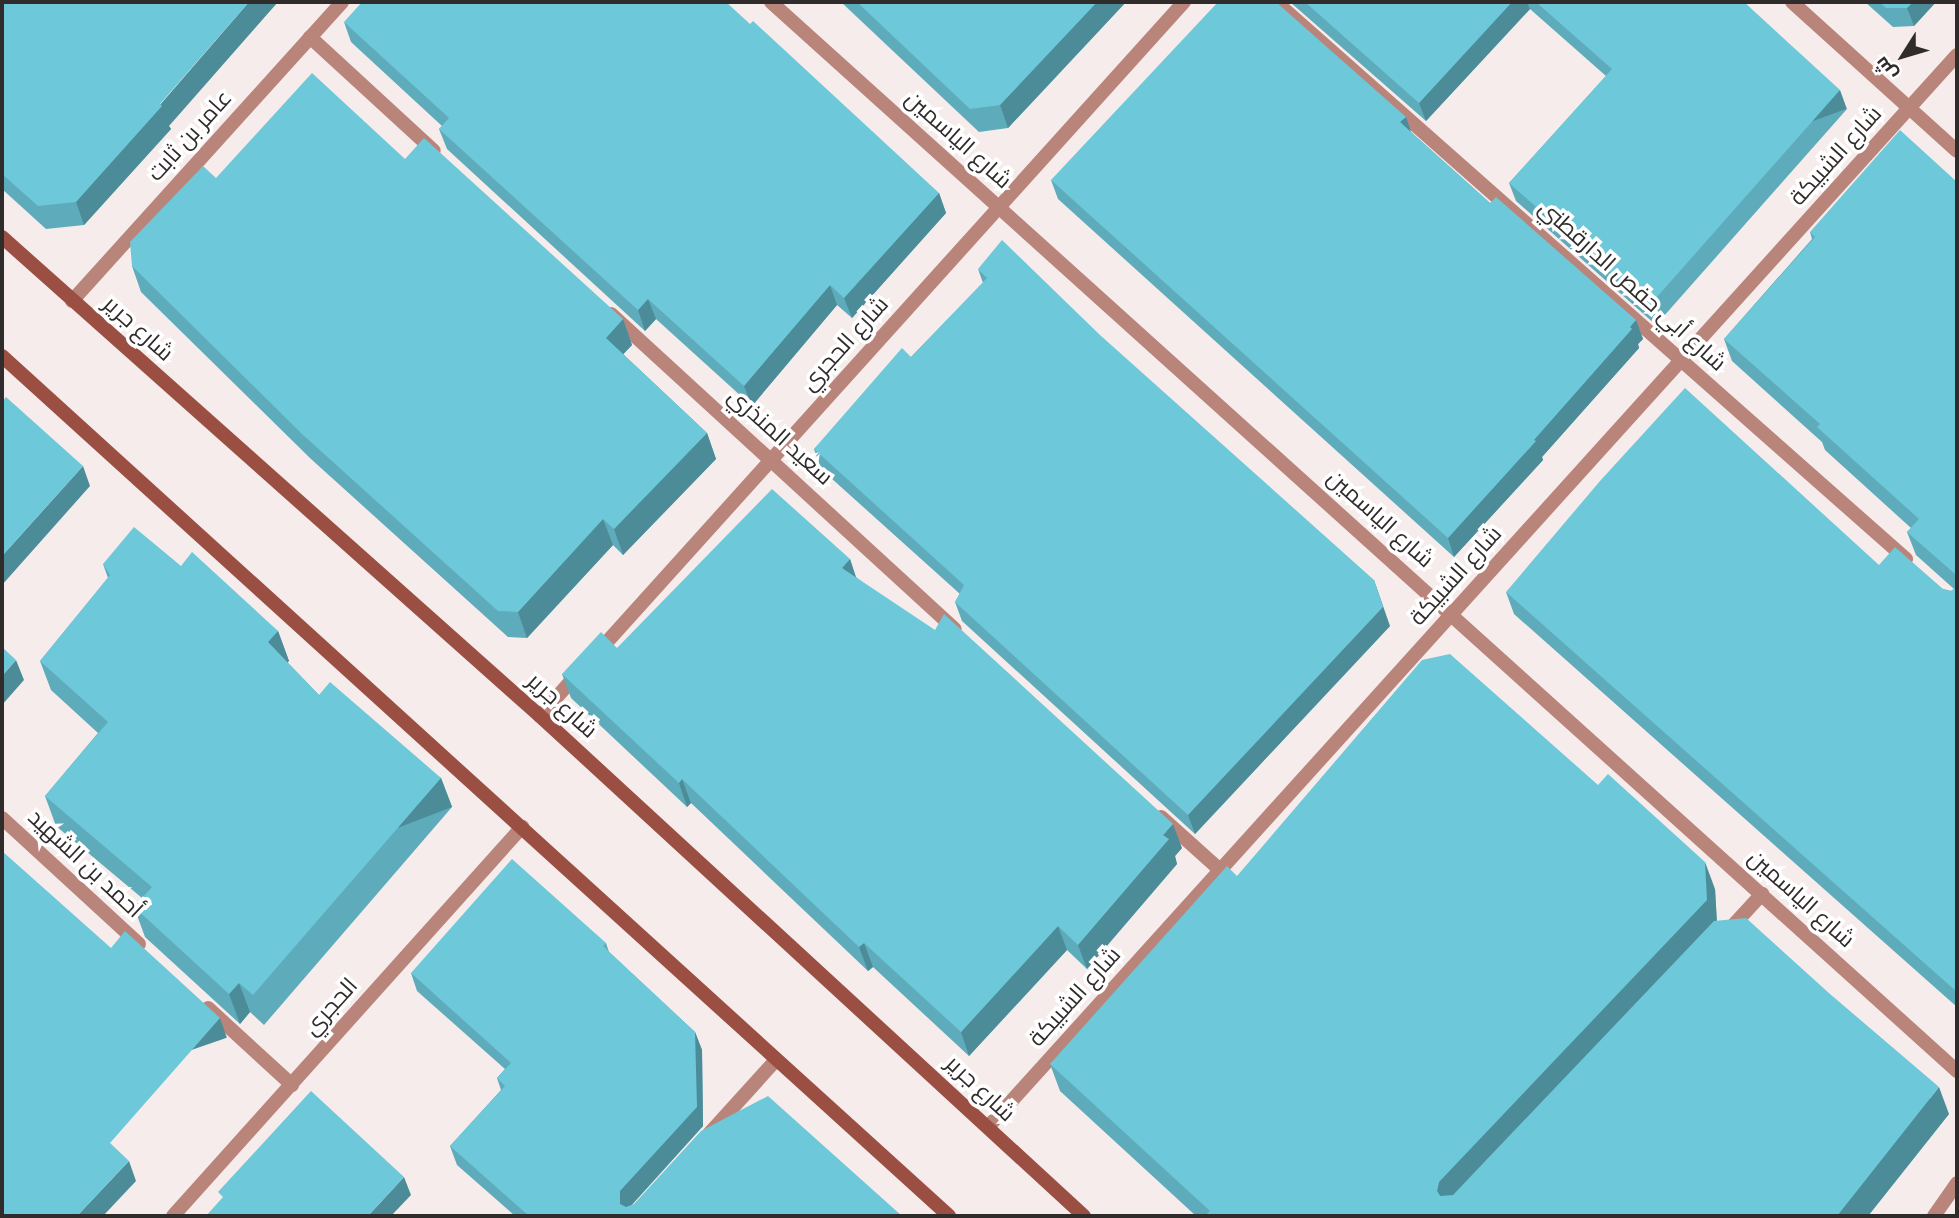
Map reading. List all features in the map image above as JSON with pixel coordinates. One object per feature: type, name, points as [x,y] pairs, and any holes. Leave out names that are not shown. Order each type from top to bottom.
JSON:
[{"type":"main road","name":"شارع جرير","points":[[2,237],[540,716],[1084,1216]]},
{"type":"main road","points":[[4,362],[522,827],[949,1216]]},
{"type":"street","name":"عامر بن ثابت","points":[[72,300],[342,2]]},
{"type":"street","name":"شارع الياسمين","points":[[771,2],[1957,1071]]},
{"type":"street","name":"شارع الحجري","points":[[540,716],[1184,2]]},
{"type":"street","name":"شارع أبي حفص الدارقطني","points":[[1276,2],[1916,568]]},
{"type":"street","points":[[1792,2],[1957,150]]},
{"type":"street","points":[[310,37],[443,159]]},
{"type":"street","name":"شارع الشبيكة","points":[[988,1127],[1957,55]]},
{"type":"street","name":"سعيد المنذري","points":[[597,300],[965,637]]},
{"type":"street","points":[[1148,805],[1220,870]]},
{"type":"street","name":"أحمد بن الشهيد","points":[[2,818],[152,956]]},
{"type":"street","name":"الحجري","points":[[173,1216],[522,827]]},
{"type":"street","points":[[1714,945],[1762,894]]},
{"type":"street","points":[[192,993],[292,1085]]},
{"type":"street","points":[[696,1148],[775,1060]]},
{"type":"street","points":[[1934,1216],[1957,1184]]},
{"type":"building","points":[[2,2],[249,2],[160,104],[162,106],[76,202],[38,206],[2,174]]},
{"type":"building","points":[[362,2],[726,2],[750,24],[753,21],[939,193],[844,298],[830,285],[744,386],[648,299],[638,310],[439,129],[449,118],[344,22]]},
{"type":"building","points":[[857,2],[1097,2],[1000,105],[970,109]]},
{"type":"building","points":[[1218,2],[1276,2],[1406,117],[1400,122],[1490,203],[1496,197],[1636,320],[1630,327],[1632,329],[1534,440],[1536,441],[1448,538],[1051,180]]},
{"type":"building","points":[[1305,2],[1512,2],[1419,103]]},
{"type":"building","points":[[1536,2],[1744,2],[1840,90],[1649,306],[1509,183],[1612,69]]},
{"type":"building","points":[[1879,2],[1913,2],[1907,8],[1886,8]]},
{"type":"building","points":[[312,73],[405,159],[424,138],[623,319],[606,338],[707,433],[614,529],[603,519],[518,612],[498,611],[302,434],[132,266],[130,242],[203,166],[216,178]]},
{"type":"building","points":[[1900,130],[1957,182],[1957,992],[1506,592],[1600,481],[1685,388],[1879,565],[1895,547],[1943,589],[1951,591],[1956,587],[1955,574],[1907,532],[1919,519],[1817,427],[1820,424],[1724,339],[1815,237],[1810,232]]},
{"type":"building","points":[[1002,240],[1100,335],[1374,580],[1383,607],[1188,815],[955,602],[964,585],[814,449],[902,348],[911,357],[987,278],[978,269]]},
{"type":"building","points":[[6,397],[83,466],[2,556],[2,402]]},
{"type":"building","points":[[772,489],[850,559],[842,568],[935,630],[944,614],[1173,824],[1163,835],[1169,839],[1078,945],[1058,926],[961,1032],[864,943],[859,947],[682,779],[679,783],[562,674],[601,632],[617,648]]},
{"type":"building","points":[[134,527],[181,566],[192,552],[278,631],[268,642],[319,695],[330,682],[441,778],[253,995],[239,983],[229,994],[134,907],[152,887],[45,796],[108,722],[40,661],[110,575],[103,564]]},
{"type":"building","points":[[2,647],[16,660],[2,676]]},
{"type":"building","points":[[1450,654],[1598,785],[1608,774],[1705,862],[1707,900],[1439,1182],[1437,1191],[1440,1196],[1453,1195],[1714,921],[1746,918],[1939,1087],[1837,1216],[1205,1216],[1210,1211],[1050,1064],[1227,866],[1237,876],[1422,660]]},
{"type":"building","points":[[2,851],[111,948],[125,931],[220,1018],[110,1143],[129,1161],[77,1216],[2,1214]]},
{"type":"building","points":[[512,859],[606,943],[603,946],[695,1032],[697,1107],[620,1191],[620,1204],[626,1207],[634,1204],[701,1131],[768,1096],[902,1216],[529,1216],[450,1146],[505,1086],[497,1078],[511,1063],[411,973]]},
{"type":"building","points":[[311,1091],[404,1177],[368,1216],[206,1216],[223,1197],[218,1192]]}]
